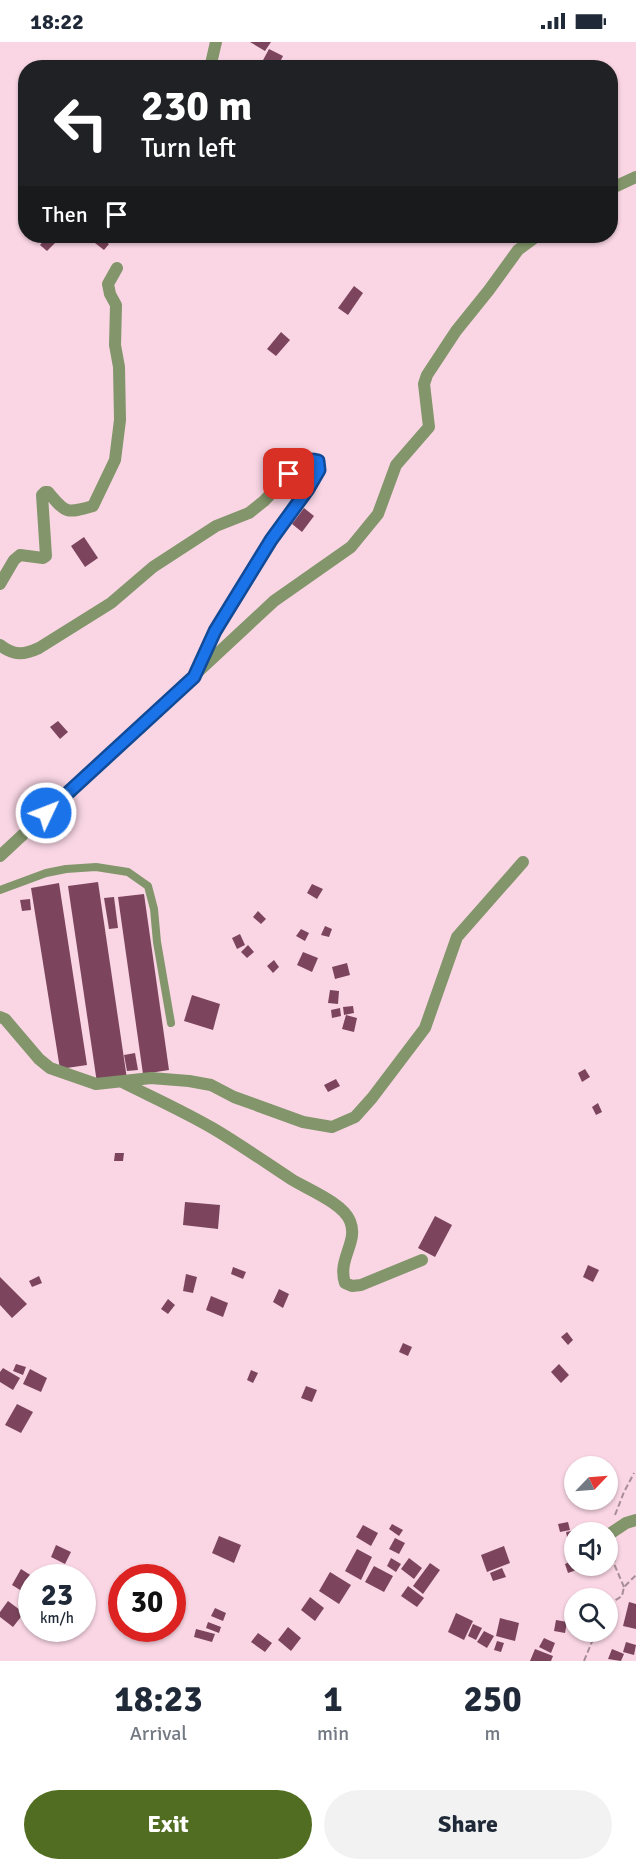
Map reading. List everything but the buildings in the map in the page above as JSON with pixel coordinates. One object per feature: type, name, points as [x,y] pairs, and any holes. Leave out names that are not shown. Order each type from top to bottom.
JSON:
[{"type":"street","points":[[212,60],[216,42]]},
{"type":"street","points":[[618,185],[636,177]]},
{"type":"street","points":[[0,856],[274,600],[351,547],[378,514],[396,465],[429,427],[424,384],[427,375],[456,331],[518,250],[528,243]]},
{"type":"street","points":[[0,584],[14,560],[20,555],[43,558],[45,556],[42,495],[48,492],[59,507],[67,511],[93,506],[115,460],[121,404],[115,345],[116,305],[108,284],[117,268]]},
{"type":"street","points":[[0,645],[16,654],[27,654],[39,648],[111,603],[153,567],[216,526],[249,513],[264,501],[302,461],[309,459],[318,461],[319,470],[271,540],[215,631],[194,677]]},
{"type":"street","points":[[0,1017],[5,1019],[39,1059],[50,1068],[96,1084],[124,1083],[151,1078],[211,1085],[234,1097],[303,1122],[332,1127],[355,1117],[425,1028],[457,937],[523,862]]},
{"type":"street","points":[[124,1083],[212,1128],[345,1213],[352,1227],[352,1237],[341,1272],[345,1283],[352,1286],[361,1285],[422,1260]]},
{"type":"street","points":[[618,1528],[636,1520]]},
{"type":"lane","points":[[0,890],[46,873],[96,867],[128,872],[148,886],[154,909],[162,981],[171,1023]]},
{"type":"path","points":[[618,1598],[624,1587],[636,1575]]},
{"type":"path","points":[[584,1661],[592,1642]]},
{"type":"route","points":[[46,813],[194,677],[215,631],[271,540],[319,470],[318,461],[309,459],[302,461],[289,474]]}]
